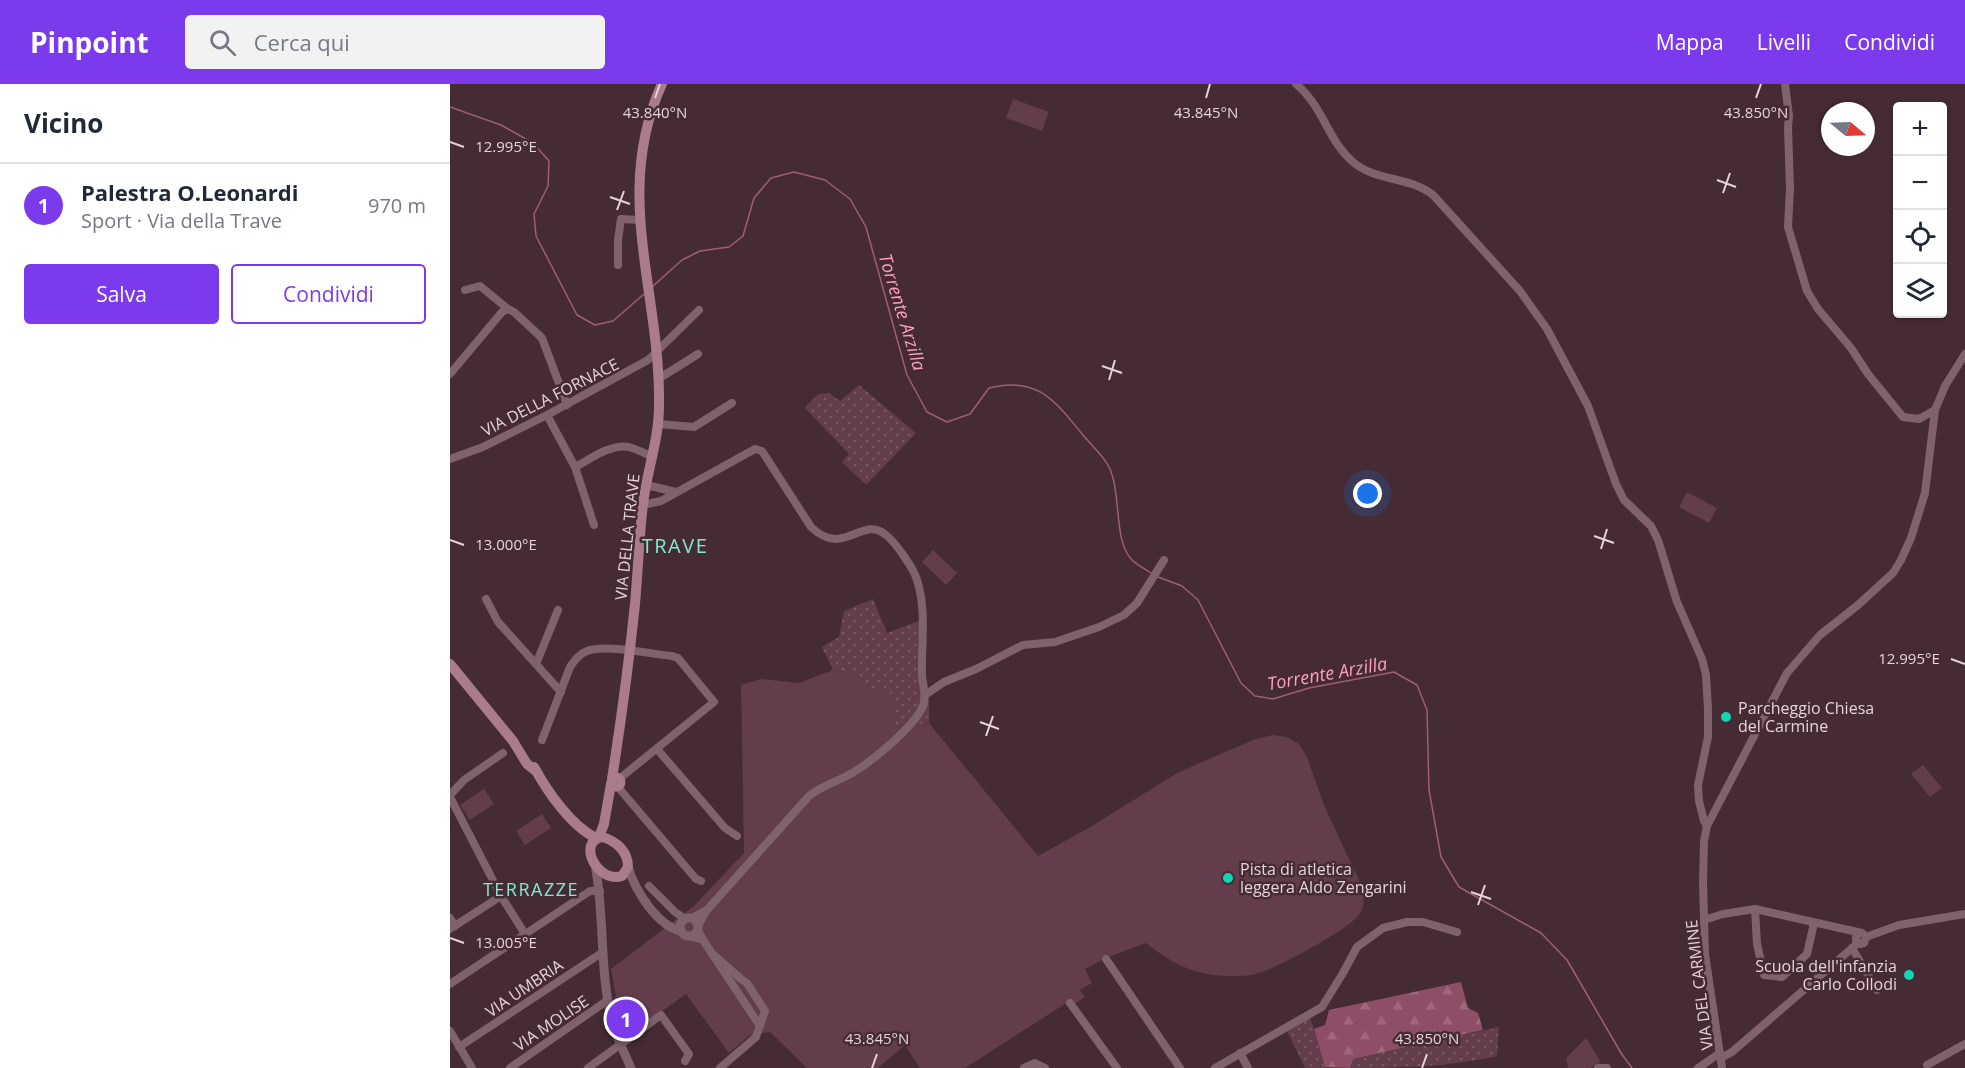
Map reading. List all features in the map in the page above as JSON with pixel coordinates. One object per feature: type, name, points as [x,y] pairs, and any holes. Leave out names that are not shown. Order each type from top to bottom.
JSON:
[{"type":"main road","name":"VIA DELLA TRAVE","points":[[591,849],[604,824],[615,780],[630,651],[643,505],[658,424],[657,350],[640,220],[639,182],[643,143],[649,119],[663,84]]},
{"type":"main road","points":[[450,664],[526,754],[568,817],[578,828],[591,849],[595,864],[601,871],[615,878],[622,876],[628,867],[626,855],[612,840],[604,824]]},
{"type":"main road","points":[[578,828],[597,838],[612,840]]},
{"type":"street","points":[[1296,84],[1314,101],[1339,146],[1351,161],[1361,168],[1419,186],[1434,196],[1520,291],[1547,329],[1588,406],[1624,500],[1651,526],[1658,540],[1677,602],[1702,659],[1706,675],[1708,737],[1698,784],[1699,801],[1707,826]]},
{"type":"street","points":[[1785,84],[1789,116],[1791,188],[1788,227],[1807,291],[1818,309],[1851,348],[1903,417],[1919,419],[1935,410]]},
{"type":"street","points":[[618,265],[617,246],[621,219],[640,220]]},
{"type":"street","points":[[465,290],[480,286],[514,312],[542,338],[567,405]]},
{"type":"street","points":[[450,374],[502,312],[508,309]]},
{"type":"street","name":"VIA DELLA FORNACE","points":[[450,459],[483,447],[567,405],[648,360],[699,310]]},
{"type":"street","points":[[659,377],[698,354]]},
{"type":"street","points":[[1707,826],[1787,673],[1820,635],[1893,573],[1901,560],[1911,538],[1925,493],[1935,410],[1945,386],[1965,354]]},
{"type":"street","points":[[658,424],[694,427],[732,403]]},
{"type":"street","points":[[547,415],[575,467],[594,525]]},
{"type":"street","points":[[575,467],[620,446],[651,456]]},
{"type":"street","points":[[628,867],[633,884],[664,924],[690,926],[809,796],[818,788],[858,770],[914,720],[924,705],[925,695],[922,676],[923,615],[917,578],[886,535],[878,530],[868,529],[838,540],[820,536],[811,527],[762,451],[755,448],[676,492],[656,502],[643,505]]},
{"type":"street","points":[[646,485],[676,492]]},
{"type":"street","points":[[925,695],[944,682],[1023,645],[1055,642],[1099,627],[1124,615],[1137,603],[1164,560]]},
{"type":"street","points":[[486,599],[498,622],[561,692]]},
{"type":"street","points":[[536,664],[558,610]]},
{"type":"street","points":[[542,740],[570,667],[585,652],[603,648],[678,658],[714,702],[615,780],[696,879],[701,881]]},
{"type":"street","points":[[657,749],[725,828],[737,836]]},
{"type":"street","points":[[503,753],[464,780],[450,796],[501,896],[525,934]]},
{"type":"street","points":[[578,828],[593,830],[604,824]]},
{"type":"street","name":"VIA DEL CARMINE","points":[[1707,826],[1704,851],[1705,954],[1722,1068]]},
{"type":"street","points":[[595,864],[600,891],[608,1000],[612,1021],[632,1068]]},
{"type":"street","points":[[450,984],[590,891],[600,891],[615,878],[633,884]]},
{"type":"street","points":[[649,886],[703,940],[760,1026]]},
{"type":"street","points":[[450,918],[452,928],[501,896]]},
{"type":"street","points":[[1755,909],[1756,944],[1762,973],[1772,976],[1782,977],[1805,957],[1814,923]]},
{"type":"street","points":[[1704,920],[1723,914],[1755,909],[1862,936]]},
{"type":"street","points":[[1877,990],[1855,946],[1856,937],[1899,925],[1963,915]]},
{"type":"street","points":[[1215,1068],[1322,1007],[1357,946],[1383,928],[1415,922],[1457,932]]},
{"type":"street","points":[[1698,1068],[1732,1052],[1855,946]]},
{"type":"street","name":"VIA UMBRIA","points":[[459,1047],[603,952]]},
{"type":"street","points":[[714,956],[747,983],[765,1011],[759,1032],[751,1042],[720,1068]]},
{"type":"street","points":[[1106,959],[1180,1068]]},
{"type":"street","name":"VIA MOLISE","points":[[510,1068],[608,1000]]},
{"type":"street","points":[[1070,1003],[1117,1068]]},
{"type":"street","points":[[588,1068],[661,1015],[689,1054],[685,1061]]},
{"type":"street","points":[[450,1031],[472,1068]]},
{"type":"street","points":[[1927,1065],[1965,1044]]},
{"type":"street","points":[[1240,1053],[1248,1068]]},
{"type":"street","points":[[1024,1068],[1035,1063],[1045,1068]]},
{"type":"street","points":[[1598,1068],[1607,1068]]},
{"type":"shaded area","points":[[1013,99],[1049,112],[1042,131],[1006,118]]},
{"type":"shaded area","points":[[859,385],[916,433],[866,485],[842,462],[849,454],[805,408],[818,394],[829,393],[840,401]]},
{"type":"shaded area","points":[[1687,492],[1717,508],[1709,523],[1679,507]]},
{"type":"shaded area","points":[[933,550],[957,573],[946,585],[922,562]]},
{"type":"shaded area","points":[[873,599],[887,633],[921,620],[922,696],[929,697],[929,723],[892,727],[851,673],[833,670],[822,647],[839,637],[844,611]]},
{"type":"shaded area","points":[[833,670],[851,673],[866,690],[895,694],[892,727],[929,723],[1038,856],[1092,826],[1177,773],[1253,740],[1273,735],[1286,737],[1299,744],[1307,757],[1324,805],[1363,889],[1364,902],[1361,912],[1342,929],[1315,946],[1274,967],[1252,975],[1212,975],[1189,969],[1146,943],[1108,957],[1085,969],[1092,983],[1080,990],[1085,997],[1074,1004],[1071,1000],[965,1068],[920,1068],[905,1045],[878,1068],[807,1068],[770,1032],[750,1035],[729,1053],[686,994],[626,1037],[618,1024],[613,999],[616,996],[611,969],[695,905],[744,853],[741,685],[761,679],[799,683]]},
{"type":"shaded area","points":[[1923,765],[1942,788],[1930,797],[1911,774]]},
{"type":"shaded area","points":[[484,789],[494,804],[470,820],[460,805]]},
{"type":"shaded area","points":[[542,814],[551,828],[525,845],[516,831]]},
{"type":"shaded area","points":[[1310,1017],[1327,1068],[1305,1068],[1286,1029]]},
{"type":"shaded area","points":[[1499,1027],[1497,1056],[1460,1063],[1424,1066],[1350,1068],[1353,1059]]},
{"type":"shaded area","points":[[1586,1038],[1601,1062],[1590,1068],[1568,1068],[1566,1058]]},
{"type":"green space","points":[[1461,982],[1468,1008],[1478,1013],[1483,1030],[1353,1059],[1350,1068],[1325,1067],[1314,1029],[1325,1025],[1329,1010]]},
{"type":"waterway","name":"Torrente Arzilla","points":[[450,107],[501,125],[533,143],[549,161],[548,186],[534,214],[536,236],[577,315],[595,325],[613,321],[644,294]]},
{"type":"waterway","name":"Torrente Arzilla","points":[[652,287],[682,260],[700,251],[729,247],[743,236],[754,198],[771,178],[794,172],[825,180],[850,199],[866,227],[907,375],[927,412],[947,422],[970,414],[989,388],[1006,385],[1033,388],[1044,394],[1063,411],[1107,463],[1113,478],[1122,541],[1126,552],[1134,562],[1151,573]]},
{"type":"waterway","name":"Torrente Arzilla","points":[[1158,577],[1182,586],[1198,600],[1241,683],[1255,696],[1273,699],[1309,688],[1394,672],[1417,685],[1427,710],[1429,790],[1441,857],[1459,887],[1541,933],[1567,960],[1632,1068]]},
{"type":"place","name":"Parcheggio Chiesa del Carmine","points":[[1726,717]]},
{"type":"place","name":"Pista di atletica leggera Aldo Zengarini","points":[[1228,878]]},
{"type":"place","name":"Scuola dell'infanzia Carlo Collodi","points":[[1909,975]]},
{"type":"place","name":"Palestra O.Leonardi","points":[[626,1019]]},
{"type":"district","name":"TRAVE","points":[[675,545]]},
{"type":"district","name":"TERRAZZE","points":[[531,889]]}]
